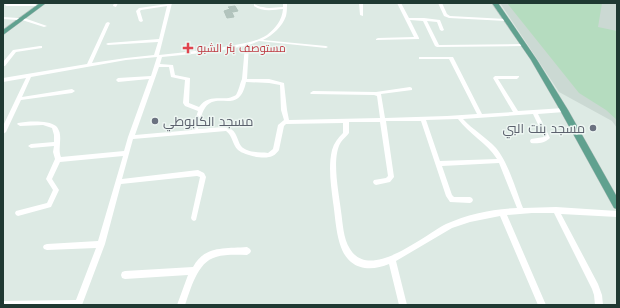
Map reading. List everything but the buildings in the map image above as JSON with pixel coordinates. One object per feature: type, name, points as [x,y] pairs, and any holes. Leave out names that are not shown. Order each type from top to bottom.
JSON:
[{"type":"main road","points":[[3,34],[43,3]]},
{"type":"main road","points":[[495,3],[523,44],[564,110],[617,205]]},
{"type":"main road","points":[[3,30],[21,19],[36,4]]},
{"type":"street","points":[[6,3],[7,5],[36,4]]},
{"type":"street","points":[[361,3],[362,15]]},
{"type":"street","points":[[378,38],[417,38],[399,3]]},
{"type":"street","points":[[440,3],[445,15],[449,18],[506,20]]},
{"type":"street","points":[[4,305],[78,304],[101,244],[126,153],[156,65],[169,4],[140,9],[138,11],[141,21]]},
{"type":"street","points":[[3,80],[88,65],[212,51],[259,41],[268,36],[278,27],[284,16],[285,5],[258,8],[255,5]]},
{"type":"street","points":[[3,18],[21,19],[45,26]]},
{"type":"street","points":[[408,19],[438,20],[442,30]]},
{"type":"street","points":[[424,19],[437,46],[523,44]]},
{"type":"street","points":[[88,65],[108,23]]},
{"type":"street","points":[[108,44],[161,40]]},
{"type":"street","points":[[259,41],[326,47]]},
{"type":"street","points":[[195,131],[204,104],[210,100],[238,97],[243,80],[248,44]]},
{"type":"street","points":[[3,66],[15,51],[40,47]]},
{"type":"street","points":[[421,58],[451,58],[480,115]]},
{"type":"street","points":[[156,65],[171,66],[173,76],[188,79],[186,103],[187,105],[201,110]]},
{"type":"street","points":[[3,132],[29,76]]},
{"type":"street","points":[[118,80],[152,77]]},
{"type":"street","points":[[516,113],[495,78],[517,77]]},
{"type":"street","points":[[243,80],[269,81],[282,84],[284,110],[287,122]]},
{"type":"street","points":[[313,93],[378,93],[410,89]]},
{"type":"street","points":[[18,99],[72,91]]},
{"type":"street","points":[[376,182],[388,180],[391,177],[378,93]]},
{"type":"street","points":[[131,137],[229,129],[242,150],[269,155],[276,150],[282,123],[287,122],[346,120],[383,121],[564,110]]},
{"type":"street","points":[[533,141],[547,138],[535,112]]},
{"type":"street","points":[[460,117],[465,126],[496,151],[521,210]]},
{"type":"street","points":[[423,119],[451,199],[470,200]]},
{"type":"street","points":[[346,120],[346,133],[337,143],[334,158],[335,185],[343,244],[349,254],[359,263],[378,264],[392,260],[450,225],[490,214],[521,210],[556,210],[617,214]]},
{"type":"street","points":[[18,213],[44,207],[51,203],[56,190],[49,179],[58,160],[56,144],[57,133],[54,127],[43,123],[20,124]]},
{"type":"street","points":[[31,146],[56,144]]},
{"type":"street","points":[[58,160],[126,153]]},
{"type":"street","points":[[438,164],[501,161]]},
{"type":"street","points":[[119,182],[198,174],[202,175],[203,177],[194,218]]},
{"type":"street","points":[[556,210],[595,287],[599,305]]},
{"type":"street","points":[[502,212],[542,305]]},
{"type":"street","points":[[47,247],[101,244]]},
{"type":"street","points":[[181,305],[195,270],[204,259],[215,253],[247,251]]},
{"type":"street","points":[[392,260],[403,305]]},
{"type":"street","points":[[125,275],[195,270]]},
{"type":"shaded area","points":[[500,3],[617,3],[617,128],[612,121],[559,92]]},
{"type":"green space","points":[[507,3],[602,3],[598,27],[617,31],[617,120],[606,110],[579,93]]},
{"type":"place","name":"مستوصف بئر الشبو","points":[[188,48]]},
{"type":"place","name":"مسجد الكابوطي","points":[[155,121]]},
{"type":"place","name":"مسجد بنت البي","points":[[593,128]]}]
